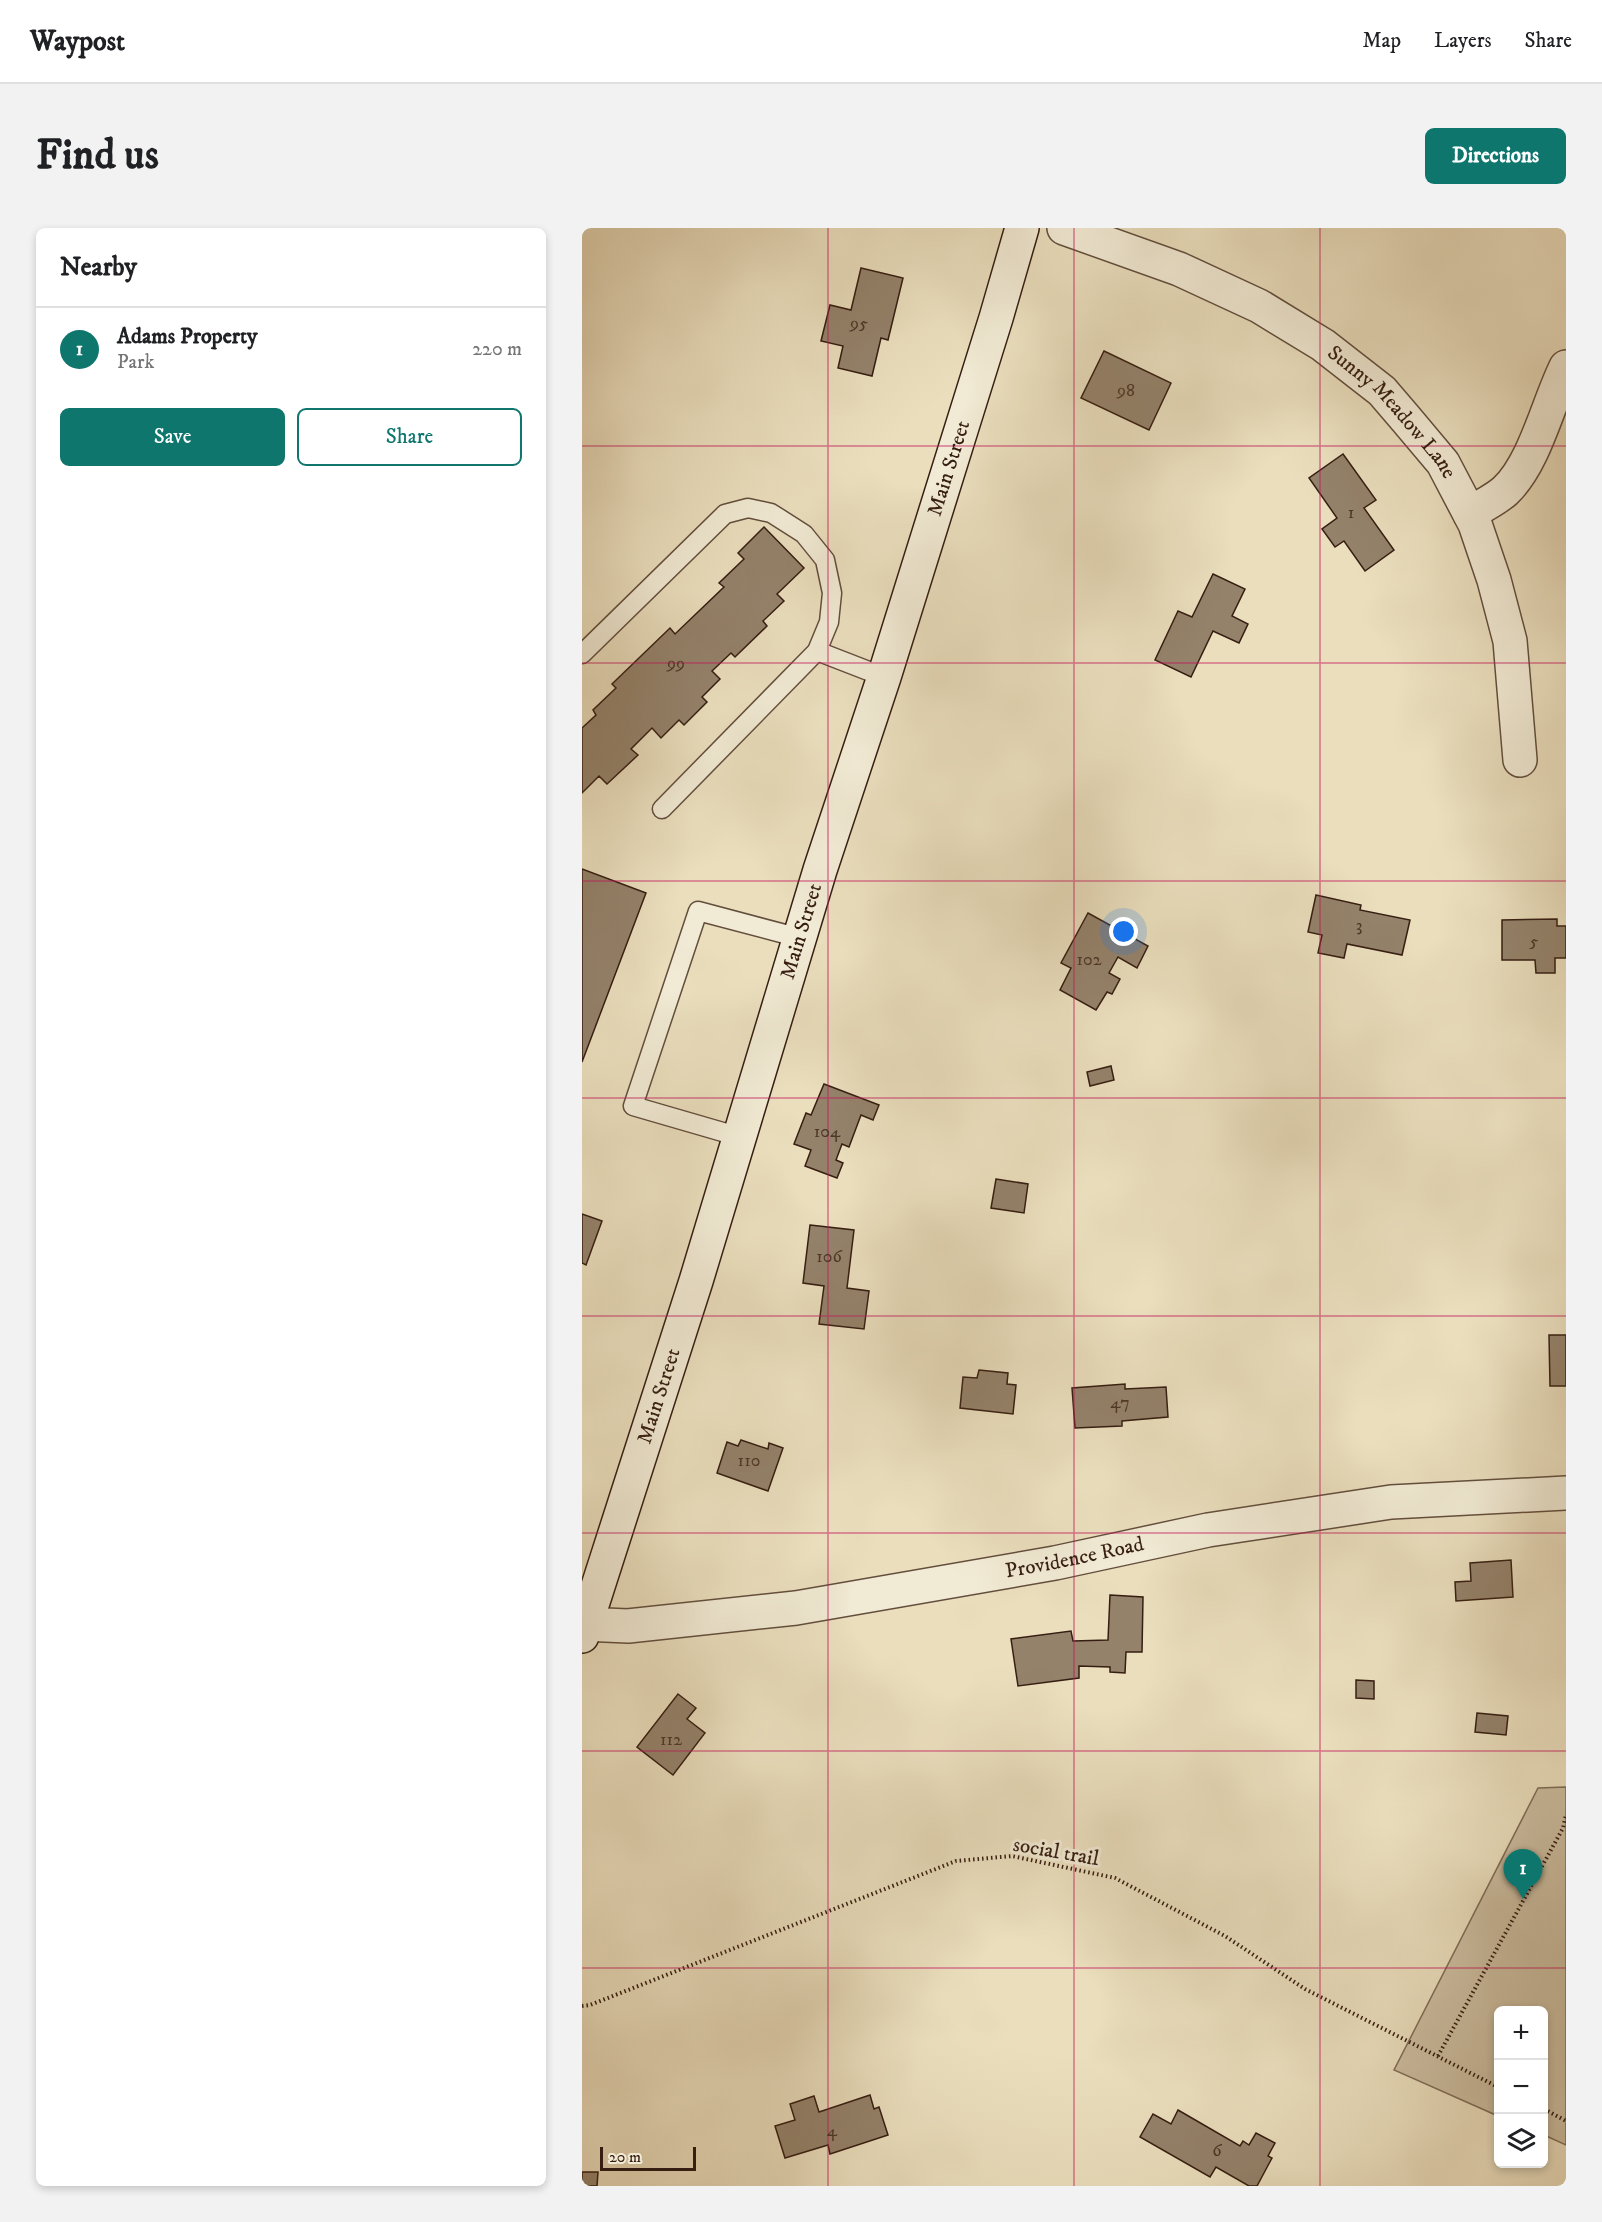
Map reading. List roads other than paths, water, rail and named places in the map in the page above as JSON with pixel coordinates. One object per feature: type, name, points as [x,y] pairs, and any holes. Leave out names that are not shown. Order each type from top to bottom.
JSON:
[{"type":"street","name":"Main Street","points":[[583,1628],[696,1281],[820,870],[884,677],[1022,228]]},
{"type":"street","name":"Sunny Meadow Lane","points":[[1064,228],[1179,269],[1259,306],[1323,345],[1382,391],[1443,463],[1470,514],[1494,580],[1510,641],[1520,760]]},
{"type":"street","points":[[1470,514],[1505,490],[1522,467],[1544,426],[1566,367]]},
{"type":"street","name":"Providence Road","points":[[583,1628],[628,1626],[796,1608],[1055,1563],[1208,1530],[1391,1502],[1566,1493]]},
{"type":"lane","points":[[582,654],[725,514],[748,508],[771,513],[804,534],[825,560],[832,593],[829,622],[817,651],[662,808]]},
{"type":"lane","points":[[817,651],[884,677]]},
{"type":"lane","points":[[740,1137],[633,1106],[698,910],[800,938]]},
{"type":"place","name":"Adams Property","points":[[1523,1899]]}]
